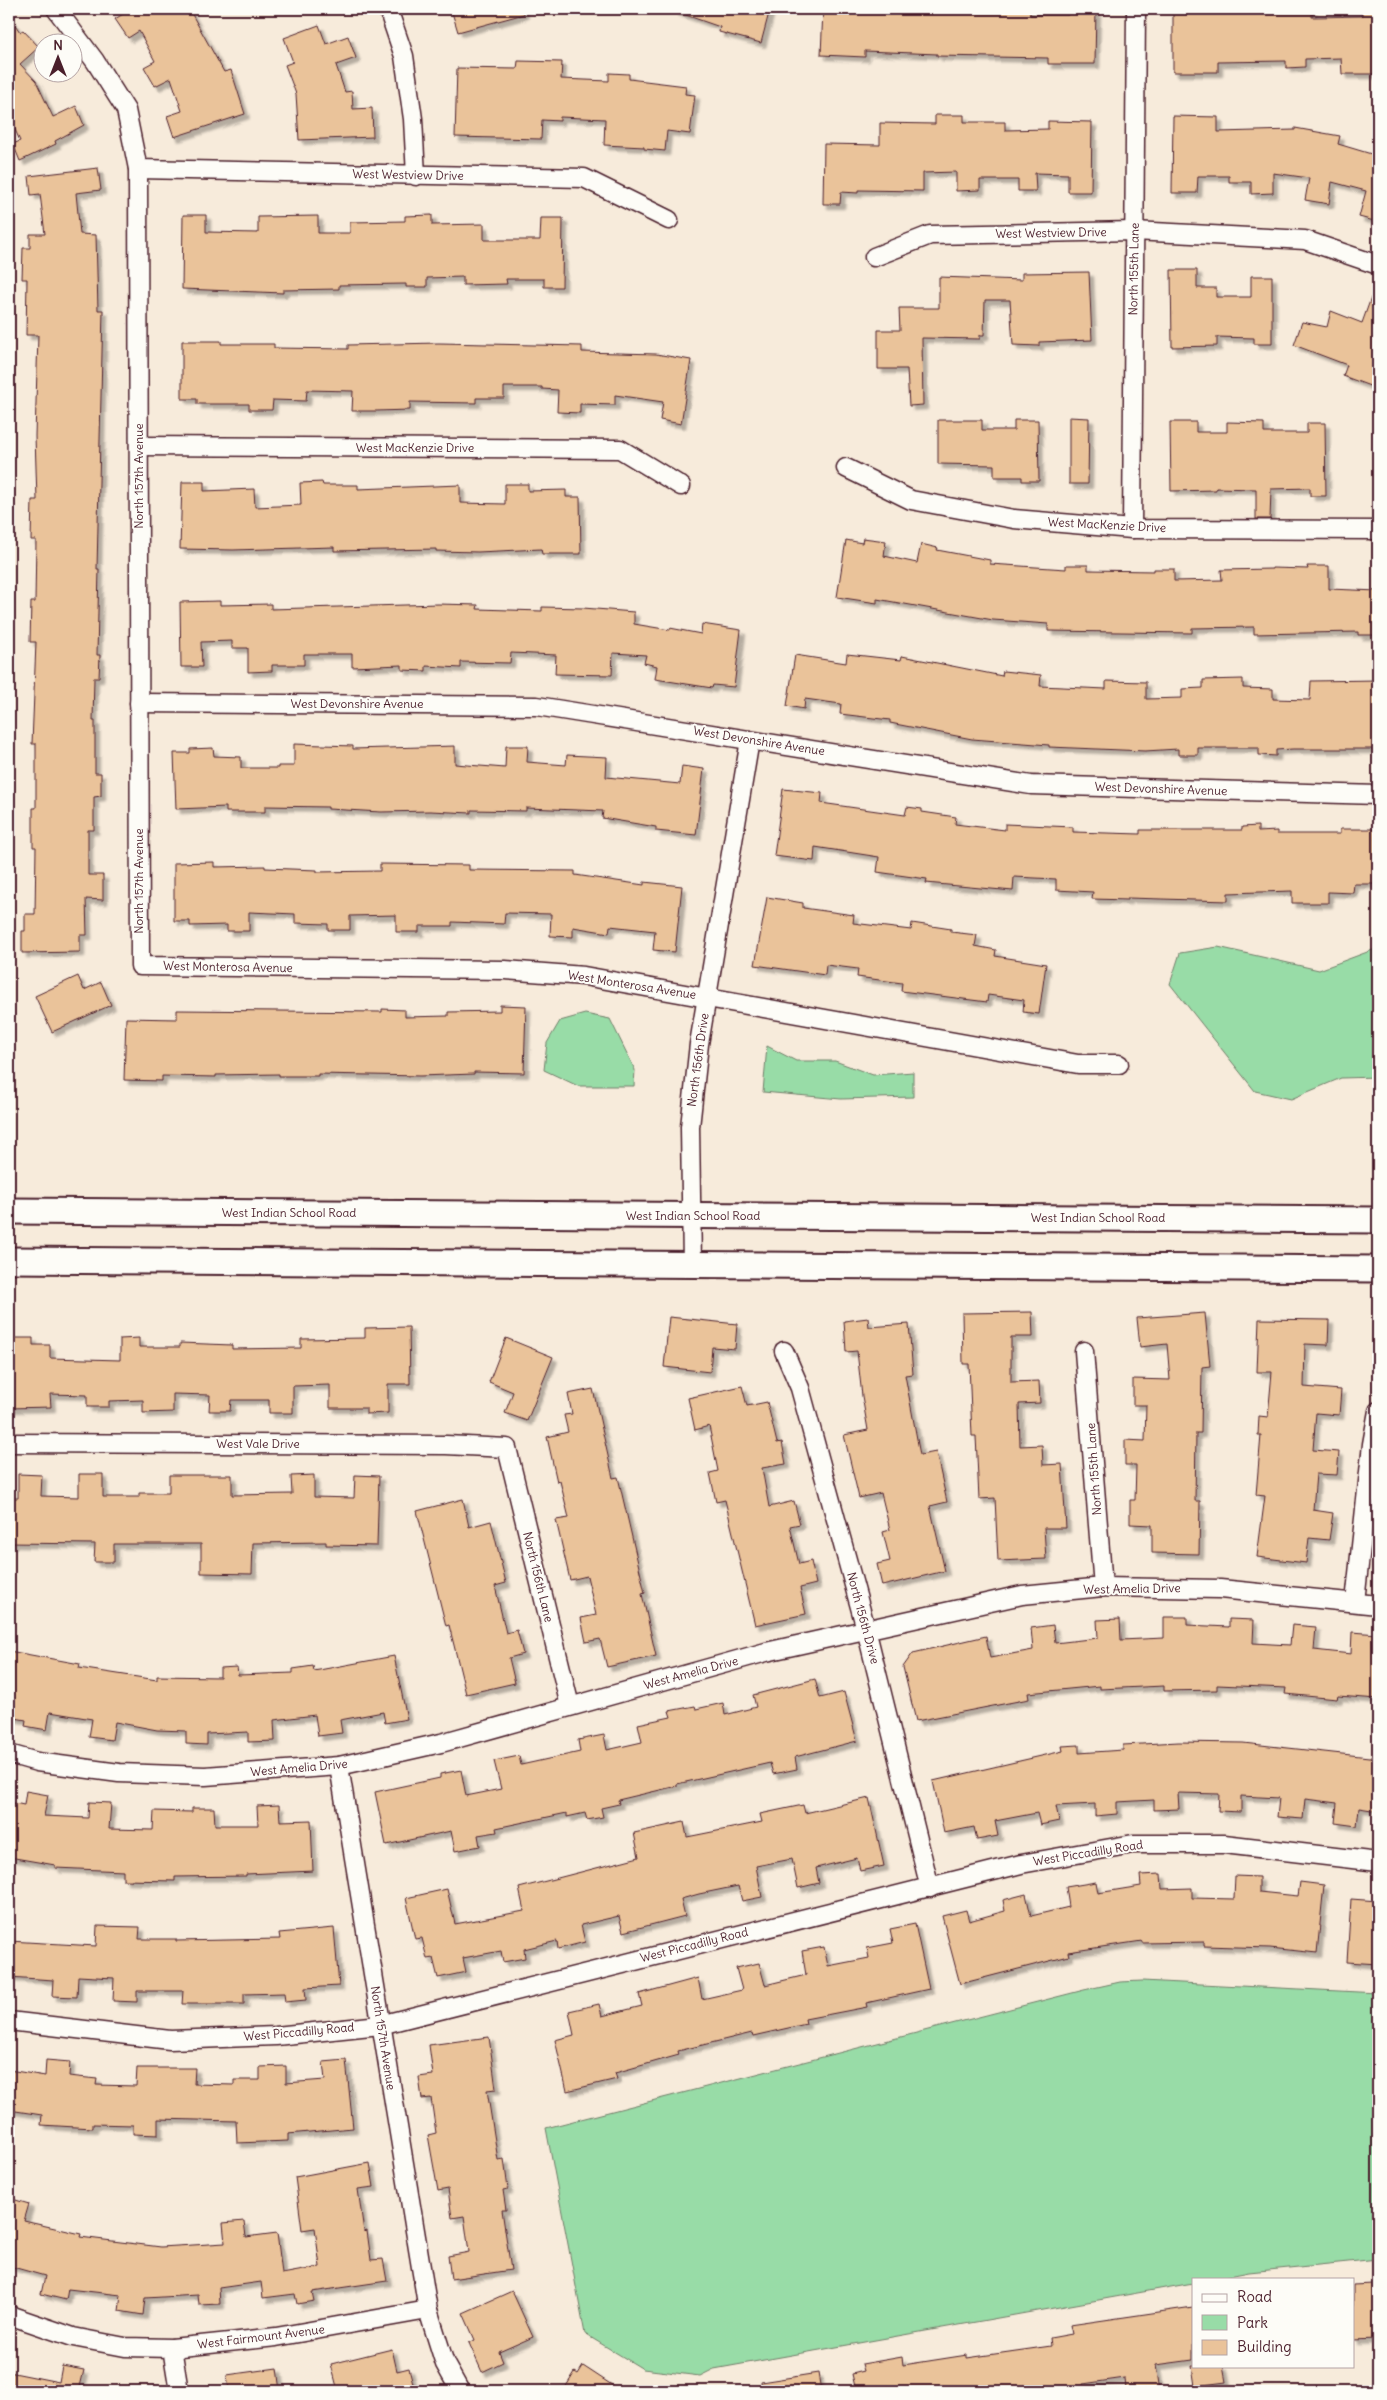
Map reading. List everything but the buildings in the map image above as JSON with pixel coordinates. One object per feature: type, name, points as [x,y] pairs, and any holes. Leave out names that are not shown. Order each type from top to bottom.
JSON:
[{"type":"main road","name":"West Indian School Road","points":[[9,1211],[1378,1220]]},
{"type":"main road","points":[[9,1260],[1378,1269]]},
{"type":"street","name":"North 157th Avenue","points":[[56,9],[96,61],[126,110],[138,169],[140,966]]},
{"type":"street","points":[[388,9],[404,56],[413,119],[416,176]]},
{"type":"street","name":"North 155th Lane","points":[[1132,528],[1136,9]]},
{"type":"street","name":"West Westview Drive","points":[[138,169],[584,178],[669,220]]},
{"type":"street","name":"West Westview Drive","points":[[874,257],[930,235],[1134,232],[1305,240],[1378,265]]},
{"type":"street","name":"West MacKenzie Drive","points":[[139,446],[620,449],[681,486]]},
{"type":"street","name":"West MacKenzie Drive","points":[[846,468],[912,500],[1014,519],[1132,528],[1378,530]]},
{"type":"street","name":"West Devonshire Avenue","points":[[139,703],[537,706],[1031,785],[1378,795]]},
{"type":"street","name":"North 156th Drive","points":[[692,1265],[689,1156],[692,1094],[750,740]]},
{"type":"street","name":"West Monterosa Avenue","points":[[140,966],[534,972],[584,976],[1078,1064],[1118,1064]]},
{"type":"street","name":"North 156th Drive","points":[[784,1351],[800,1388],[866,1629],[930,1888]]},
{"type":"street","name":"North 155th Lane","points":[[1084,1351],[1103,1587]]},
{"type":"street","points":[[1355,1602],[1372,1444],[1378,1411]]},
{"type":"street","name":"West Vale Drive","points":[[9,1443],[446,1445],[507,1448]]},
{"type":"street","name":"North 156th Lane","points":[[507,1448],[570,1706]]},
{"type":"street","name":"West Amelia Drive","points":[[9,1754],[37,1762],[119,1773],[205,1776],[339,1766],[441,1743],[766,1652],[1022,1595],[1103,1587],[1220,1588],[1378,1605]]},
{"type":"street","name":"North 157th Avenue","points":[[339,1766],[428,2310]]},
{"type":"street","name":"West Piccadilly Road","points":[[9,2021],[170,2040],[276,2036],[380,2025],[1020,1864],[1133,1844],[1224,1844],[1378,1862]]},
{"type":"street","points":[[428,2310],[438,2345],[460,2391]]},
{"type":"street","name":"West Fairmount Avenue","points":[[9,2315],[73,2337],[116,2346],[172,2348],[276,2337],[428,2310]]},
{"type":"street","points":[[172,2348],[179,2391]]},
{"type":"green space","points":[[1218,947],[1319,970],[1378,948],[1378,1077],[1341,1078],[1291,1099],[1255,1091],[1170,984],[1180,953]]},
{"type":"green space","points":[[585,1014],[610,1019],[635,1070],[634,1086],[578,1086],[544,1070],[547,1043],[560,1021]]},
{"type":"green space","points":[[767,1046],[796,1061],[835,1061],[873,1075],[913,1072],[913,1097],[841,1099],[763,1092]]},
{"type":"green space","points":[[1142,1981],[1378,1993],[1378,2259],[1249,2272],[1219,2278],[1192,2278],[1192,2283],[714,2369],[700,2376],[643,2369],[585,2334],[546,2128],[1120,1982]]}]
